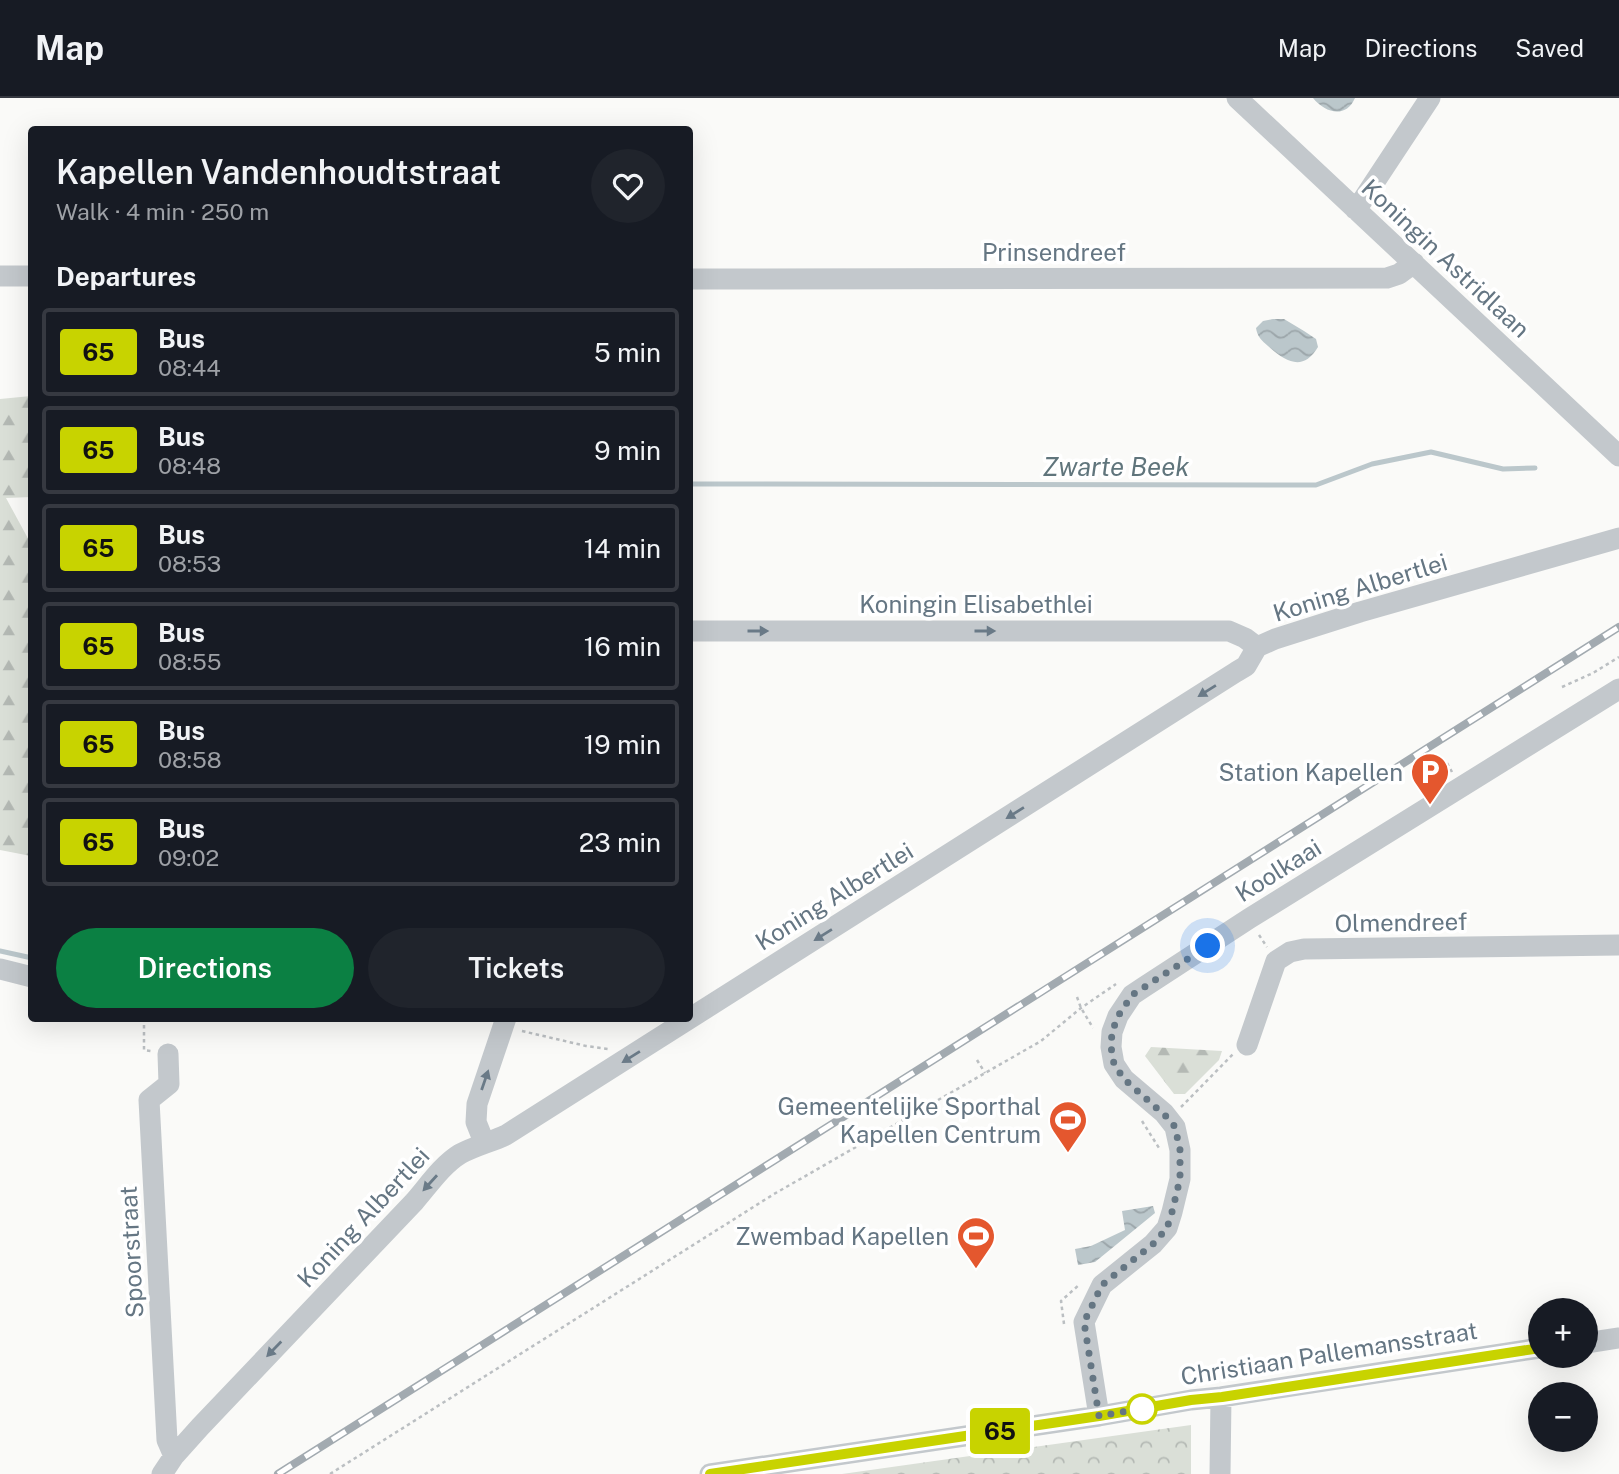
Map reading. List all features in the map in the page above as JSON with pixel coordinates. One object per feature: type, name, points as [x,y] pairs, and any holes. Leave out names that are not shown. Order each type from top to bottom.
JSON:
[{"type":"street","name":"Koningin Astridlaan","points":[[1237,98],[1619,456]]},
{"type":"street","points":[[1355,209],[1430,98]]},
{"type":"street","name":"Prinsendreef","points":[[693,279],[1387,278],[1399,274],[1414,263]]},
{"type":"street","points":[[0,276],[28,276]]},
{"type":"street","name":"Koning Albertlei","points":[[693,1018],[1246,666],[1257,647],[1360,612],[1619,538]]},
{"type":"street","name":"Koningin Elisabethlei","points":[[693,631],[1228,631],[1257,647]]},
{"type":"street","name":"Koolkaai","points":[[1099,1416],[1084,1322],[1102,1285],[1153,1244],[1167,1228],[1180,1179],[1180,1150],[1175,1127],[1124,1079],[1114,1064],[1112,1032],[1118,1016],[1132,995],[1250,918],[1619,689]]},
{"type":"street","name":"Olmendreef","points":[[1276,961],[1290,952],[1304,949],[1619,945]]},
{"type":"street","points":[[1247,1045],[1276,961]]},
{"type":"street","points":[[0,969],[28,976]]},
{"type":"street","points":[[484,1142],[476,1122],[477,1104],[504,1022]]},
{"type":"street","name":"Koning Albertlei","points":[[162,1474],[174,1456],[457,1156],[484,1142],[506,1135],[686,1022]]},
{"type":"street","name":"Spoorstraat","points":[[169,1054],[169,1084],[149,1100],[167,1440],[174,1456]]},
{"type":"street","points":[[1598,1341],[1619,1338]]},
{"type":"street","name":"Christiaan Pallemansstraat","points":[[710,1474],[1528,1350]]},
{"type":"street","points":[[1220,1474],[1222,1397]]},
{"type":"path","points":[[1562,687],[1619,657]]},
{"type":"path","points":[[1447,763],[1450,769]]},
{"type":"path","points":[[1260,882],[1264,888]]},
{"type":"path","points":[[1250,918],[1276,961]]},
{"type":"path","points":[[1077,997],[1093,1029]]},
{"type":"path","points":[[144,1022],[145,1051],[169,1054]]},
{"type":"path","points":[[504,1022],[586,1046],[639,1052]]},
{"type":"path","points":[[330,1474],[774,1194],[1041,1041]]},
{"type":"path","points":[[1169,1119],[1239,1049],[1247,1045]]},
{"type":"path","points":[[977,1060],[985,1073]]},
{"type":"path","points":[[1140,1116],[1164,1157]]},
{"type":"path","points":[[1064,1325],[1061,1301],[1081,1284]]},
{"type":"green space","points":[[28,396],[28,497],[6,498],[28,538],[28,855],[0,850],[0,399]]},
{"type":"green space","points":[[1151,1047],[1222,1051],[1219,1060],[1185,1094],[1174,1094],[1145,1056]]},
{"type":"green space","points":[[1191,1425],[1191,1474],[842,1474]]},
{"type":"water","points":[[1313,98],[1355,98],[1346,109],[1335,112],[1323,107]]},
{"type":"water","points":[[1284,319],[1316,339],[1318,347],[1312,355],[1306,360],[1294,362],[1266,344],[1256,328],[1263,321]]},
{"type":"water","points":[[1153,1206],[1155,1213],[1095,1262],[1078,1265],[1075,1249],[1091,1246],[1125,1230],[1122,1211]]},
{"type":"waterway","name":"Zwarte Beek","points":[[693,484],[1316,485],[1372,464],[1431,452],[1503,469],[1535,468]]},
{"type":"waterway","name":"Zwarte Beek","points":[[0,951],[28,957]]},
{"type":"railway","points":[[278,1474],[1619,627]]},
{"type":"bus line","name":"65","points":[[710,1474],[1528,1350]]},
{"type":"place","name":"Station Kapellen","points":[[1430,806]]},
{"type":"place","name":"Gemeentelijke Sporthal Kapellen Centrum","points":[[1068,1154]]},
{"type":"place","name":"Zwembad Kapellen","points":[[976,1270]]},
{"type":"route","points":[[1142,1409],[1145,1408],[1099,1416],[1084,1322],[1102,1285],[1153,1244],[1167,1228],[1180,1179],[1180,1150],[1175,1127],[1169,1119],[1124,1079],[1114,1064],[1112,1032],[1118,1016],[1132,995],[1208,946]]}]
